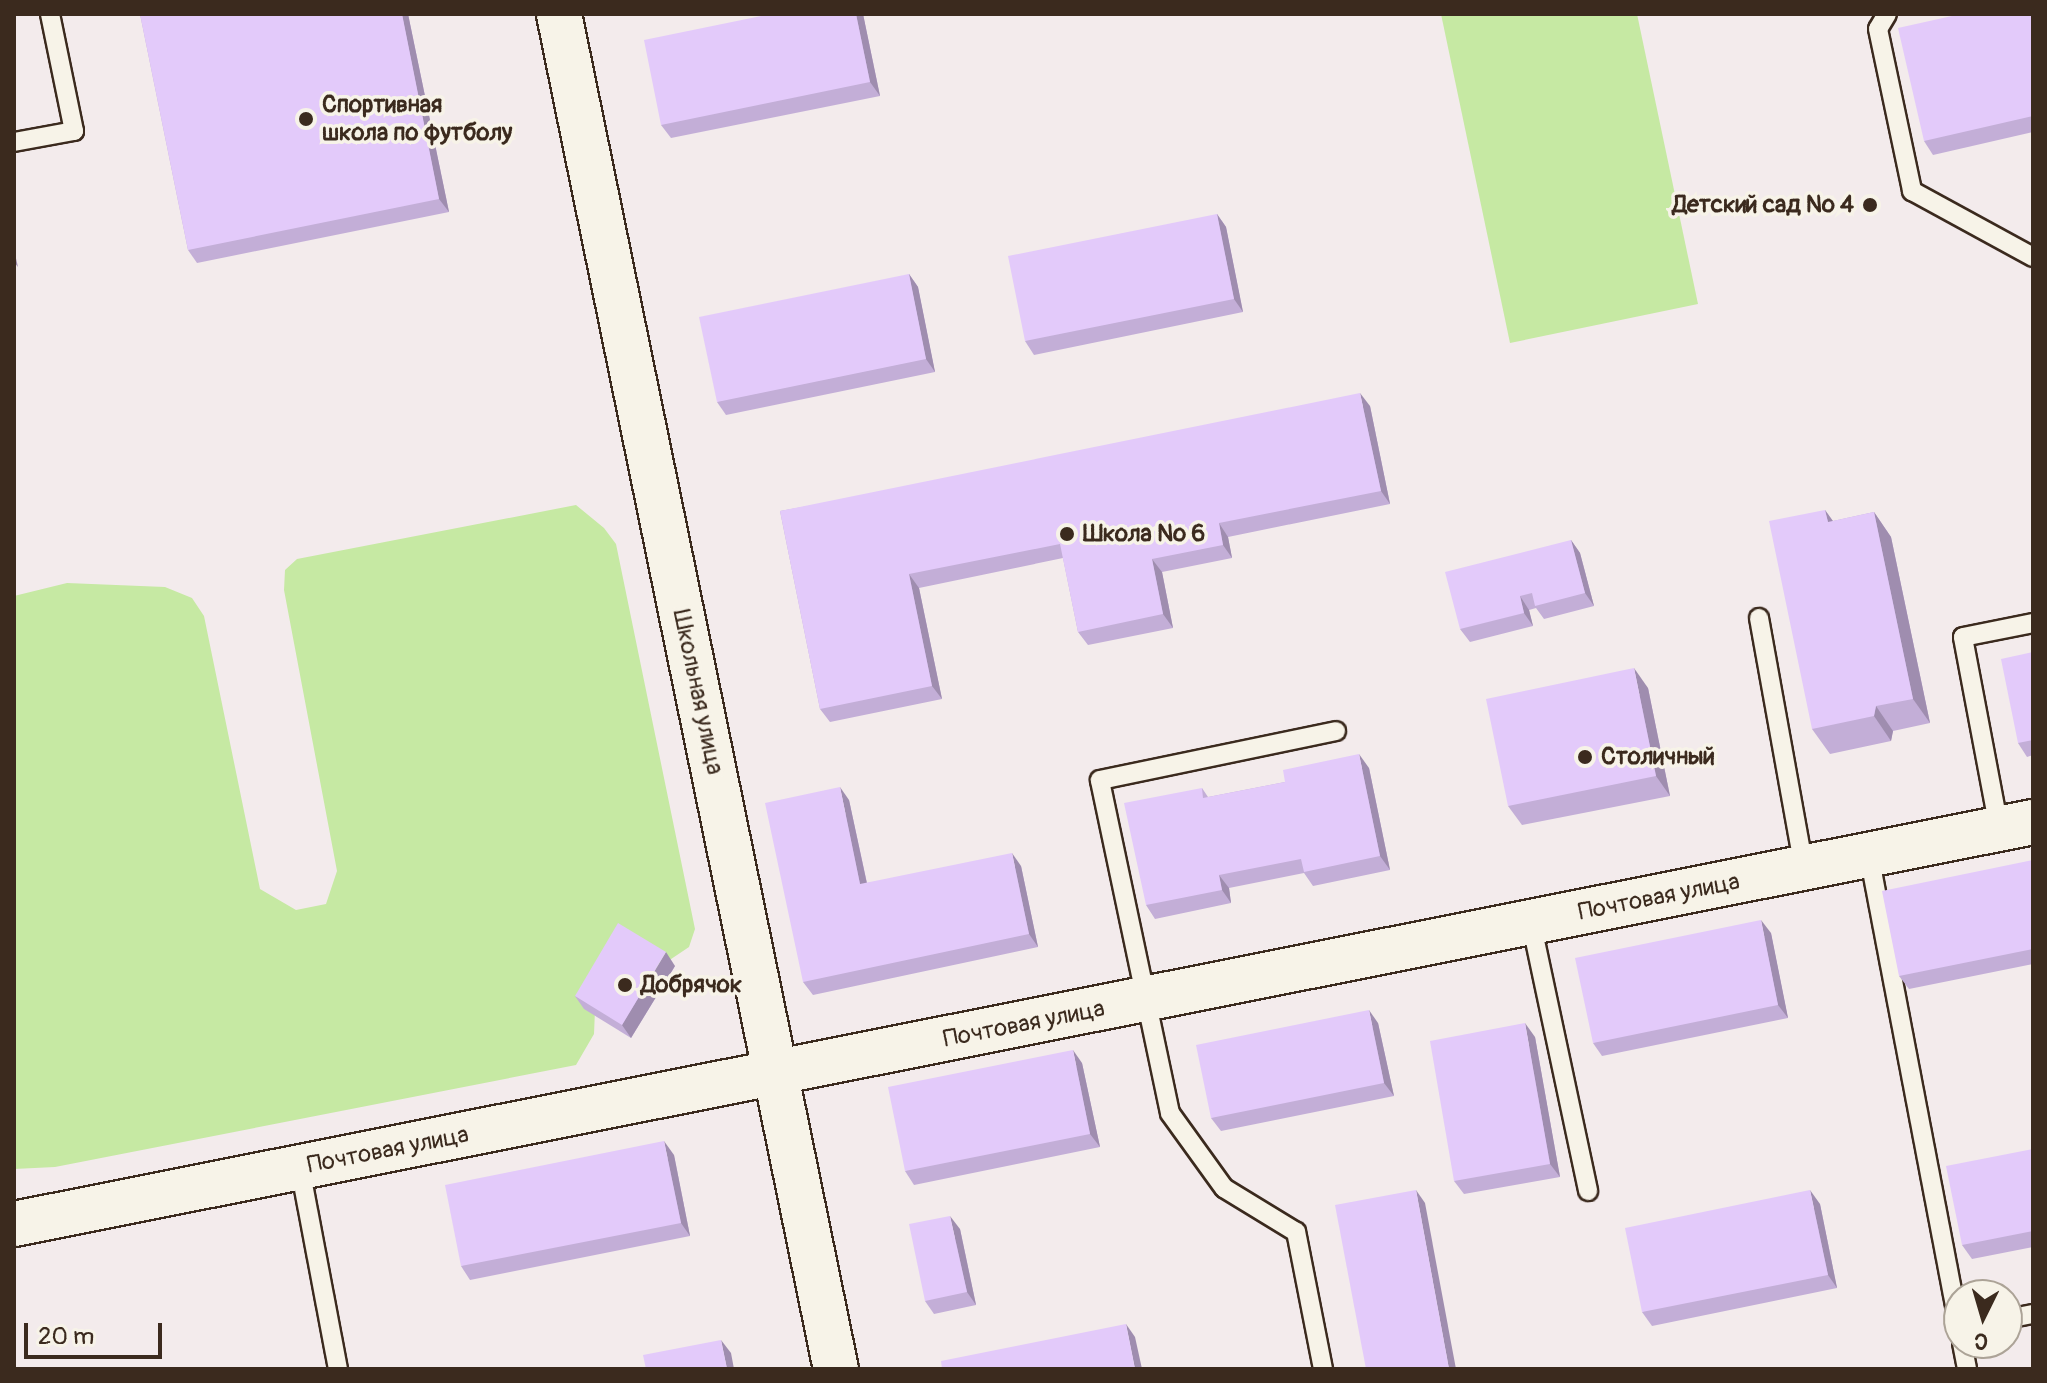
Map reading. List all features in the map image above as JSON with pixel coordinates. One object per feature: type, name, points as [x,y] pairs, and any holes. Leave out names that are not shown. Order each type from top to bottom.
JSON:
[{"type":"street","name":"Школьная улица","points":[[559,14],[836,1369]]},
{"type":"street","name":"Почтовая улица","points":[[14,1224],[2016,825]]},
{"type":"lane","points":[[14,142],[74,131],[50,14]]},
{"type":"lane","points":[[1887,14],[1878,29],[1912,191],[2033,257]]},
{"type":"lane","points":[[1759,618],[1804,868]]},
{"type":"lane","points":[[2016,825],[1963,637],[2033,623]]},
{"type":"lane","points":[[1323,1369],[1296,1232],[1224,1188],[1170,1113],[1100,780],[1336,731]]},
{"type":"lane","points":[[1869,855],[1950,1279]]},
{"type":"lane","points":[[1531,922],[1588,1191]]},
{"type":"lane","points":[[300,1167],[338,1369]]},
{"type":"green space","points":[[1441,14],[1637,14],[1698,304],[1510,343]]},
{"type":"green space","points":[[576,505],[604,528],[616,544],[695,929],[689,947],[595,1010],[594,1034],[576,1065],[55,1167],[14,1169],[14,596],[67,583],[165,587],[192,598],[204,616],[260,889],[296,910],[326,904],[337,871],[284,590],[285,570],[297,559]]},
{"type":"building","points":[[140,14],[402,14],[439,199],[188,250]]},
{"type":"building","points":[[771,14],[856,14],[870,82],[661,125],[644,40]]},
{"type":"building","points":[[1961,14],[2033,14],[2033,116],[1924,141],[1898,28]]},
{"type":"building","points":[[1217,214],[1234,299],[1025,341],[1008,256]]},
{"type":"building","points":[[909,274],[926,359],[717,402],[699,317]]},
{"type":"building","points":[[1360,393],[1381,491],[1219,523],[1223,545],[1152,559],[1163,614],[1078,632],[1060,544],[909,574],[932,686],[820,709],[780,511]]},
{"type":"building","points":[[1825,510],[1828,522],[1874,512],[1913,699],[1876,706],[1874,716],[1812,729],[1769,521]]},
{"type":"building","points":[[1571,540],[1585,593],[1535,606],[1532,593],[1520,596],[1524,613],[1460,629],[1445,572]]},
{"type":"building","points":[[2033,652],[2033,740],[2018,743],[2001,659]]},
{"type":"building","name":"Столичный","points":[[1634,668],[1656,776],[1508,806],[1486,699]]},
{"type":"building","points":[[1359,754],[1380,856],[1304,872],[1301,859],[1219,875],[1222,890],[1146,905],[1124,803],[1202,788],[1203,798],[1285,782],[1283,770]]},
{"type":"building","points":[[840,787],[860,884],[1012,853],[1029,934],[803,982],[765,803]]},
{"type":"building","points":[[2033,860],[2033,949],[1899,976],[1882,891]]},
{"type":"building","points":[[1761,920],[1778,1005],[1593,1043],[1575,958]]},
{"type":"building","points":[[618,923],[666,952],[622,1025],[575,996]]},
{"type":"building","points":[[1369,1010],[1384,1083],[1211,1118],[1196,1045]]},
{"type":"building","points":[[1525,1023],[1550,1164],[1454,1181],[1430,1041]]},
{"type":"building","points":[[1073,1050],[1090,1134],[905,1171],[888,1087]]},
{"type":"building","points":[[664,1141],[681,1223],[461,1266],[445,1185]]},
{"type":"building","points":[[2033,1149],[2033,1231],[1962,1245],[1946,1166]]},
{"type":"building","points":[[1416,1190],[1449,1369],[1366,1369],[1335,1205]]},
{"type":"building","points":[[1810,1190],[1828,1275],[1642,1312],[1625,1228]]},
{"type":"building","points":[[950,1216],[967,1292],[925,1301],[909,1224]]},
{"type":"building","points":[[1126,1324],[1135,1369],[942,1369],[941,1361]]},
{"type":"building","points":[[721,1340],[727,1369],[646,1369],[643,1355]]},
{"type":"place","name":"Спортивная школа по футболу","points":[[306,119]]},
{"type":"place","name":"Детский сад № 4","points":[[1870,205]]},
{"type":"place","name":"Школа № 6","points":[[1067,534]]},
{"type":"place","name":"Столичный","points":[[1585,757]]},
{"type":"place","name":"Добрячок","points":[[625,985]]}]
